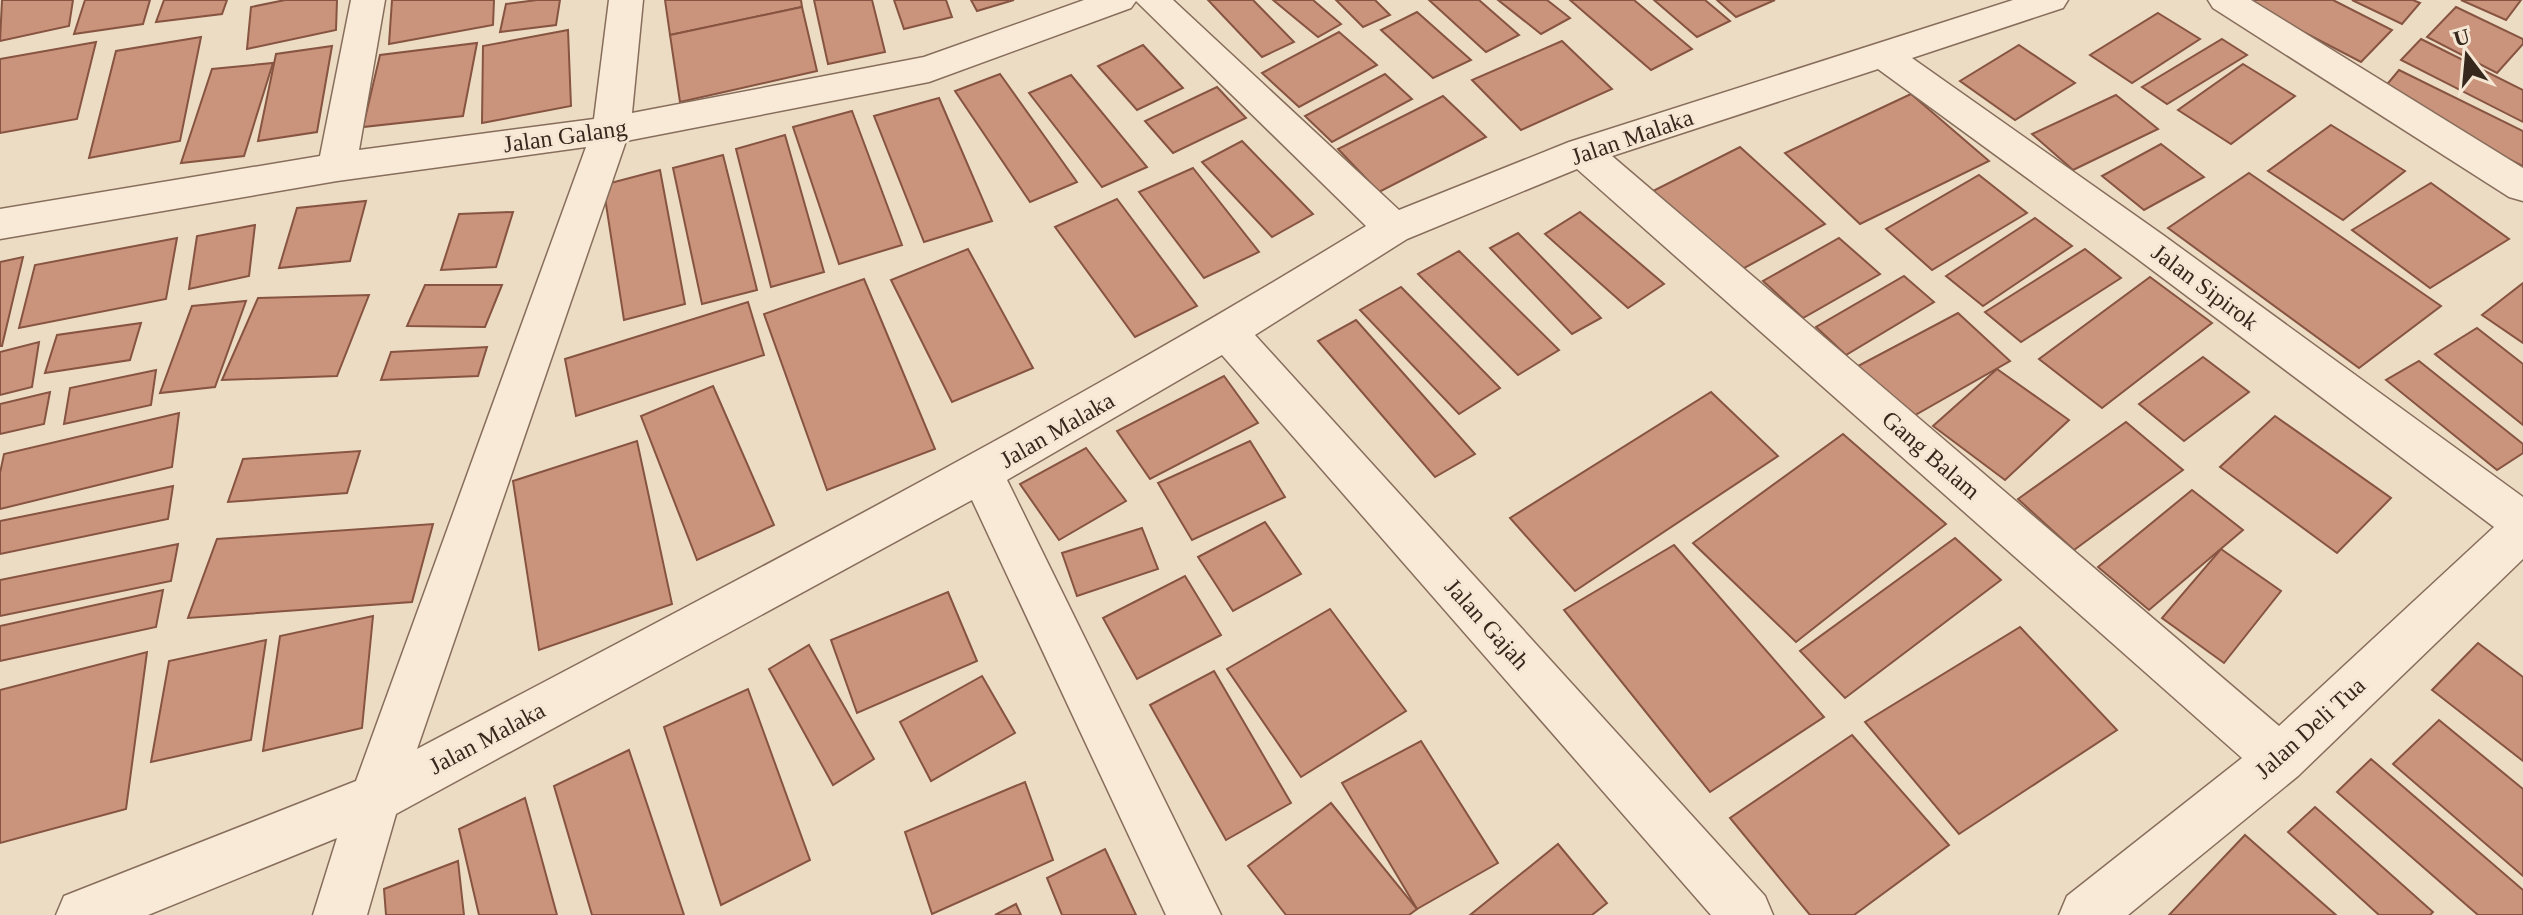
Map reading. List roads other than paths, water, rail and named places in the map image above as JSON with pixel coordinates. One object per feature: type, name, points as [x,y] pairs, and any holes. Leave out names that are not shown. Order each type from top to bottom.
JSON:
[{"type":"street","points":[[337,167],[368,0]]},
{"type":"street","points":[[340,915],[375,798],[611,130],[626,0]]},
{"type":"street","name":"Jalan Galang","points":[[0,224],[337,167],[611,130],[929,69],[1119,0]]},
{"type":"street","points":[[1152,0],[1393,228]]},
{"type":"street","name":"Jalan Malaka","points":[[83,915],[375,798],[981,473],[1227,332],[1393,228],[1582,152],[2051,0]]},
{"type":"street","points":[[2225,0],[2523,187]]},
{"type":"street","name":"Jalan Sipirok","points":[[1883,55],[2162,255],[2523,526]]},
{"type":"street","name":"Gang Balam","points":[[1582,152],[2280,759]]},
{"type":"street","name":"Jalan Gajah","points":[[1227,332],[1746,915]]},
{"type":"street","points":[[981,473],[1194,915]]},
{"type":"street","name":"Jalan Deli Tua","points":[[2086,915],[2280,759],[2523,526]]}]
